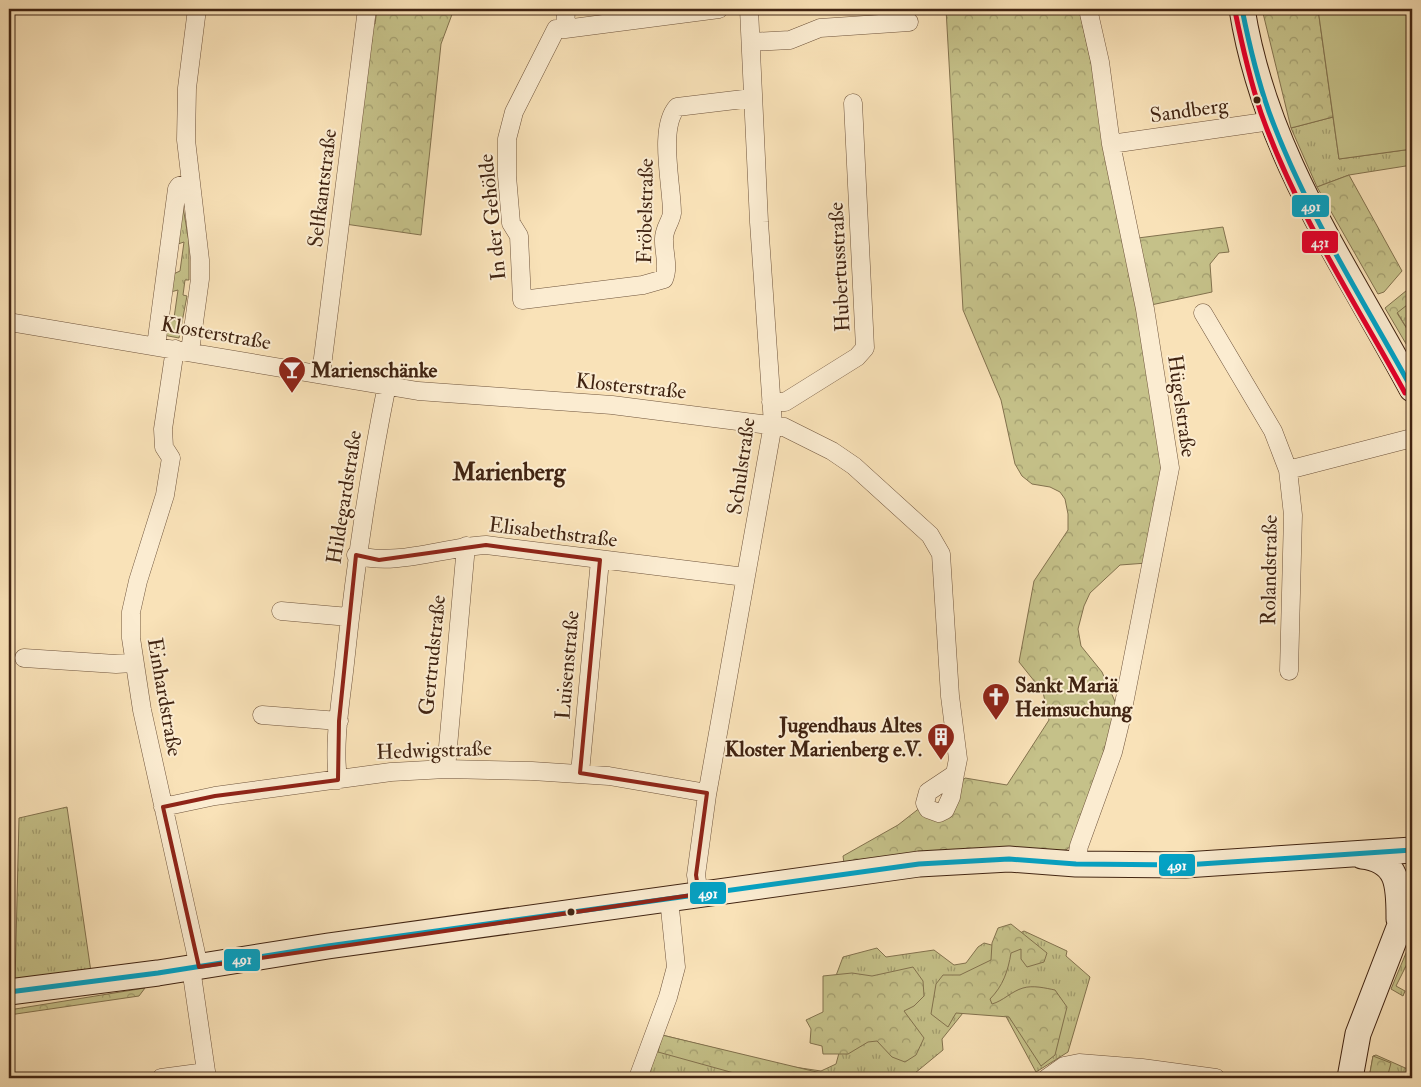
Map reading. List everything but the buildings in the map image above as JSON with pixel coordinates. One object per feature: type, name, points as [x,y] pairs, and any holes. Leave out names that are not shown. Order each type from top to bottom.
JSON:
[{"type":"main road","points":[[1242,9],[1246,35],[1272,121],[1294,176],[1321,230],[1412,389]]},
{"type":"main road","points":[[9,992],[158,973],[247,958],[919,864],[1009,859],[1076,864],[1185,865],[1412,850]]},
{"type":"main road","points":[[1355,855],[1376,857],[1386,863],[1393,874],[1399,890],[1399,926]]},
{"type":"main road","points":[[1350,1078],[1358,1034],[1412,894]]},
{"type":"street","name":"Einhardstraße","points":[[197,9],[187,88],[186,140],[200,260],[183,350],[163,429],[164,447],[170,460],[165,495],[138,579],[131,612],[133,663],[195,967],[206,1075]]},
{"type":"street","name":"Selfkantstraße","points":[[321,374],[367,9]]},
{"type":"street","points":[[566,9],[565,29],[719,9]]},
{"type":"street","name":"Schulstraße","points":[[699,894],[696,875],[707,793],[773,424],[752,98],[749,9]]},
{"type":"street","name":"Hügelstraße","points":[[1076,864],[1079,846],[1113,752],[1121,719],[1170,468],[1145,309],[1112,144],[1100,62],[1088,9]]},
{"type":"street","points":[[751,42],[790,40],[820,28],[889,16],[910,22]]},
{"type":"street","name":"In der Gehölde","points":[[522,300],[519,236],[511,223],[507,176],[507,139],[514,112],[556,29],[565,29]]},
{"type":"street","name":"Fröbelstraße","points":[[522,300],[643,285],[664,279],[667,272],[664,230],[672,215],[668,127],[672,113],[677,107],[752,98]]},
{"type":"street","name":"Hubertusstraße","points":[[771,402],[785,402],[857,357],[865,348],[853,103]]},
{"type":"street","name":"Sandberg","points":[[1112,144],[1272,121]]},
{"type":"street","points":[[156,346],[177,189],[179,186],[191,183]]},
{"type":"street","name":"Rolandstraße","points":[[1203,313],[1273,431],[1288,470],[1294,515],[1290,671]]},
{"type":"street","name":"Klosterstraße","points":[[9,322],[418,391],[612,406],[773,424],[784,427],[832,451],[854,466],[897,503],[930,535],[938,546],[941,554],[950,696],[958,758],[955,774]]},
{"type":"street","name":"Hildegardstraße","points":[[338,780],[336,764],[338,721],[356,555],[387,385]]},
{"type":"street","points":[[1288,470],[1412,438]]},
{"type":"street","name":"Elisabethstraße","points":[[356,555],[371,559],[395,559],[466,546],[486,545],[745,577]]},
{"type":"street","name":"Gertrudstraße","points":[[446,769],[466,546]]},
{"type":"street","name":"Luisenstraße","points":[[580,774],[600,560]]},
{"type":"street","points":[[281,611],[349,617]]},
{"type":"street","points":[[24,658],[116,664],[133,663]]},
{"type":"street","points":[[262,715],[338,721]]},
{"type":"street","name":"Hedwigstraße","points":[[163,807],[215,796],[391,772],[446,769],[609,776],[707,793]]},
{"type":"street","points":[[638,1078],[668,997],[676,967],[669,899]]},
{"type":"street","points":[[1047,1078],[1064,1066],[1079,1063],[1142,1068],[1216,1078]]},
{"type":"street","points":[[161,1078],[206,1075]]},
{"type":"highlighted area","points":[[486,545],[600,560],[580,773],[707,793],[696,875],[699,894],[199,967],[163,807],[215,796],[338,780],[339,721],[356,555],[379,560]]},
{"type":"green space","points":[[377,9],[454,9],[441,44],[421,235],[345,224],[370,23],[375,24]]},
{"type":"green space","points":[[946,9],[1079,9],[1096,84],[1156,416],[1162,458],[1160,480],[1147,563],[1120,565],[1090,593],[1084,606],[1078,629],[1081,646],[1102,672],[1117,706],[1094,785],[1071,846],[1066,850],[844,863],[843,856],[898,825],[921,807],[931,815],[965,778],[1007,785],[1049,720],[1043,692],[1019,662],[1034,581],[1068,530],[1068,514],[1065,499],[1060,492],[1050,487],[1032,484],[1022,476],[1015,464],[1001,400],[963,310]]},
{"type":"green space","points":[[1262,9],[1318,9],[1333,117],[1291,128]]},
{"type":"green space","points":[[1318,9],[1412,9],[1412,149],[1339,159]]},
{"type":"green space","points":[[1333,117],[1339,159],[1412,149],[1412,165],[1349,175],[1317,187],[1291,128]]},
{"type":"green space","points":[[1349,175],[1402,271],[1384,292],[1378,294],[1317,187]]},
{"type":"green space","points":[[183,207],[189,242],[189,280],[185,280],[183,295],[187,296],[179,338],[163,335],[163,326],[174,318],[178,290],[167,293],[169,276],[180,271],[184,242],[172,246]]},
{"type":"green space","points":[[1223,227],[1229,252],[1219,253],[1210,264],[1212,292],[1151,305],[1138,238]]},
{"type":"green space","points":[[1412,286],[1412,301],[1397,313],[1412,337],[1412,354],[1385,308]]},
{"type":"green space","points":[[1412,301],[1412,337],[1397,312]]},
{"type":"green space","points":[[67,807],[91,972],[15,983],[19,818]]},
{"type":"green space","points":[[1011,924],[1047,953],[1044,962],[1027,967],[1021,959],[1021,949],[1011,953],[1004,978],[990,999],[992,1004],[1019,989],[1035,987],[1055,990],[1067,1007],[1055,1055],[1041,1066],[1009,1017],[956,1013],[948,1027],[931,1014],[936,984],[943,975],[960,975],[991,960],[992,943],[998,928]]},
{"type":"green space","points":[[1024,931],[1067,951],[1066,956],[1090,977],[1068,1052],[1036,1072],[1002,1009],[967,1008],[942,1039],[943,1050],[909,1078],[645,1078],[662,1035],[787,1066],[821,1071],[836,1064],[845,1031],[834,981],[843,957],[877,948],[886,957],[934,950],[954,965],[966,963],[978,947],[984,943],[999,947],[1008,939]]},
{"type":"green space","points":[[1411,941],[1412,959],[1410,958],[1396,986],[1405,991],[1403,996],[1391,989]]},
{"type":"green space","points":[[913,967],[923,981],[924,996],[914,1006],[904,1011],[924,1038],[916,1055],[905,1062],[892,1057],[877,1041],[868,1042],[848,1054],[823,1054],[822,1046],[810,1043],[811,1029],[806,1020],[823,1012],[823,976],[852,973],[872,976]]},
{"type":"green space","points":[[145,988],[139,996],[9,1015],[9,1010]]},
{"type":"green space","points":[[662,1035],[825,1074],[817,1078],[752,1078],[658,1052]]},
{"type":"green space","points":[[1376,1055],[1412,1071],[1412,1078],[1369,1078],[1373,1056]]},
{"type":"green space","points":[[1373,1056],[1391,1063],[1387,1078],[1369,1078]]},
{"type":"transit line","name":"491","points":[[1242,9],[1250,48],[1261,86],[1283,148],[1335,253],[1412,389]]},
{"type":"transit line","name":"431","points":[[1235,11],[1253,88],[1275,150],[1291,186],[1327,256],[1405,393]]},
{"type":"transit line","name":"491","points":[[9,992],[158,973],[328,946],[919,864],[1009,859],[1076,864],[1185,865],[1412,850]]},
{"type":"place","name":"Marienschänke","points":[[292,394]]},
{"type":"place","name":"Sankt Mariä Heimsuchung","points":[[996,721]]},
{"type":"place","name":"Jugendhaus Altes Kloster Marienberg e.V.","points":[[941,761]]},
{"type":"district","name":"Marienberg","points":[[509,472]]}]
